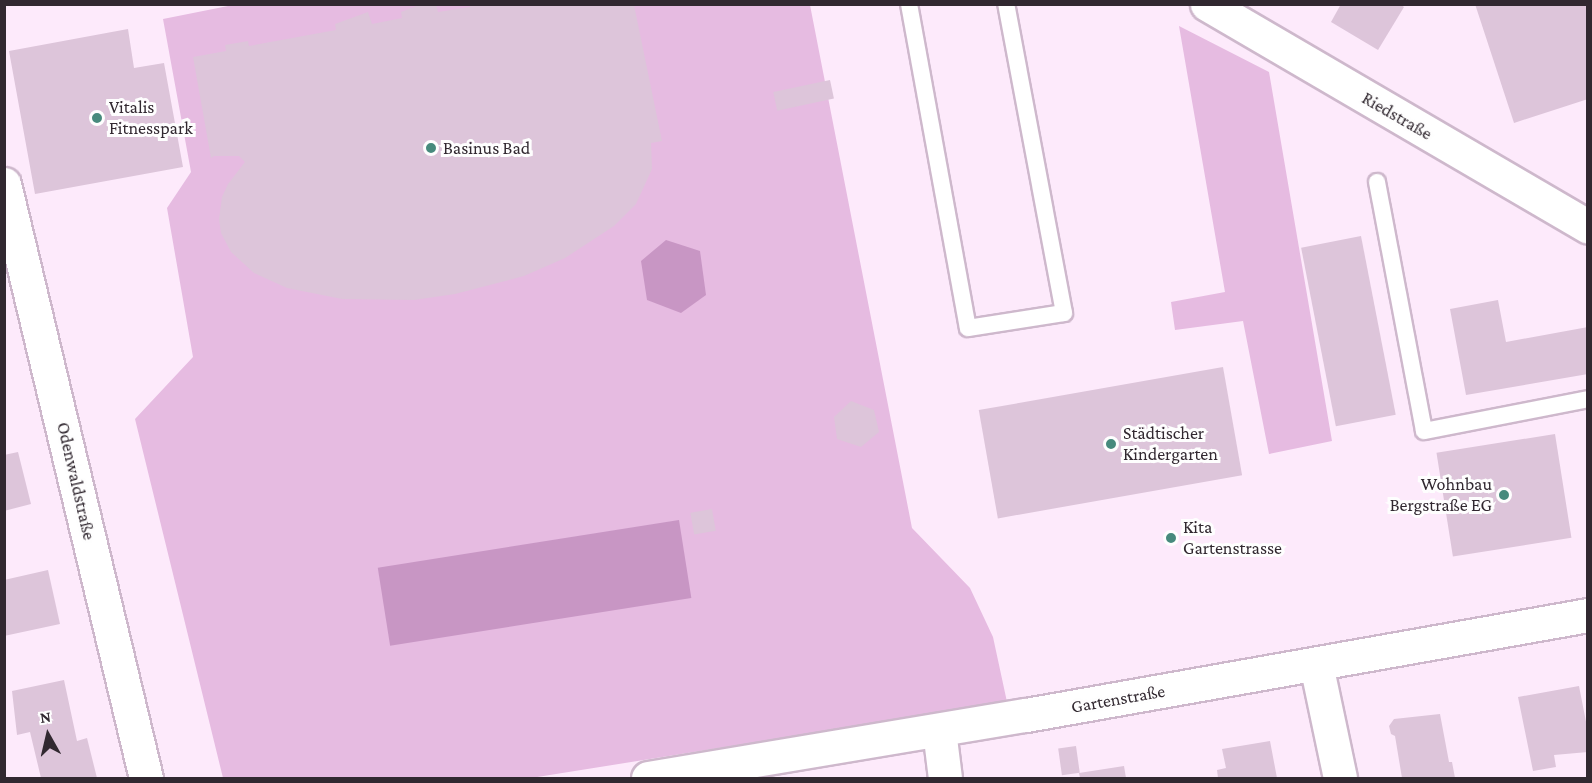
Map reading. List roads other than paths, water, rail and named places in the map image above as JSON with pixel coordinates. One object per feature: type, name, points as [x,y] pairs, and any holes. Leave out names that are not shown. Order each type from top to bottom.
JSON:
[{"type":"street","name":"Riedstraße","points":[[1207,4],[1587,227]]},
{"type":"street","name":"Odenwaldstraße","points":[[4,184],[146,778]]},
{"type":"street","name":"Gartenstraße","points":[[648,778],[939,730],[1587,615]]},
{"type":"street","points":[[1316,664],[1340,778]]},
{"type":"street","points":[[939,730],[945,778]]},
{"type":"lane","points":[[909,4],[968,328],[1064,313],[1006,4]]},
{"type":"lane","points":[[1377,182],[1424,430],[1587,399]]},
{"type":"place","name":"Vitalis Fitnesspark","points":[[97,118]]},
{"type":"place","name":"Basinus Bad","points":[[431,148]]},
{"type":"place","name":"Städtischer Kindergarten","points":[[1111,444]]},
{"type":"place","name":"Wohnbau Bergstraße EG","points":[[1504,495]]},
{"type":"place","name":"Kita Gartenstrasse","points":[[1171,538]]}]
